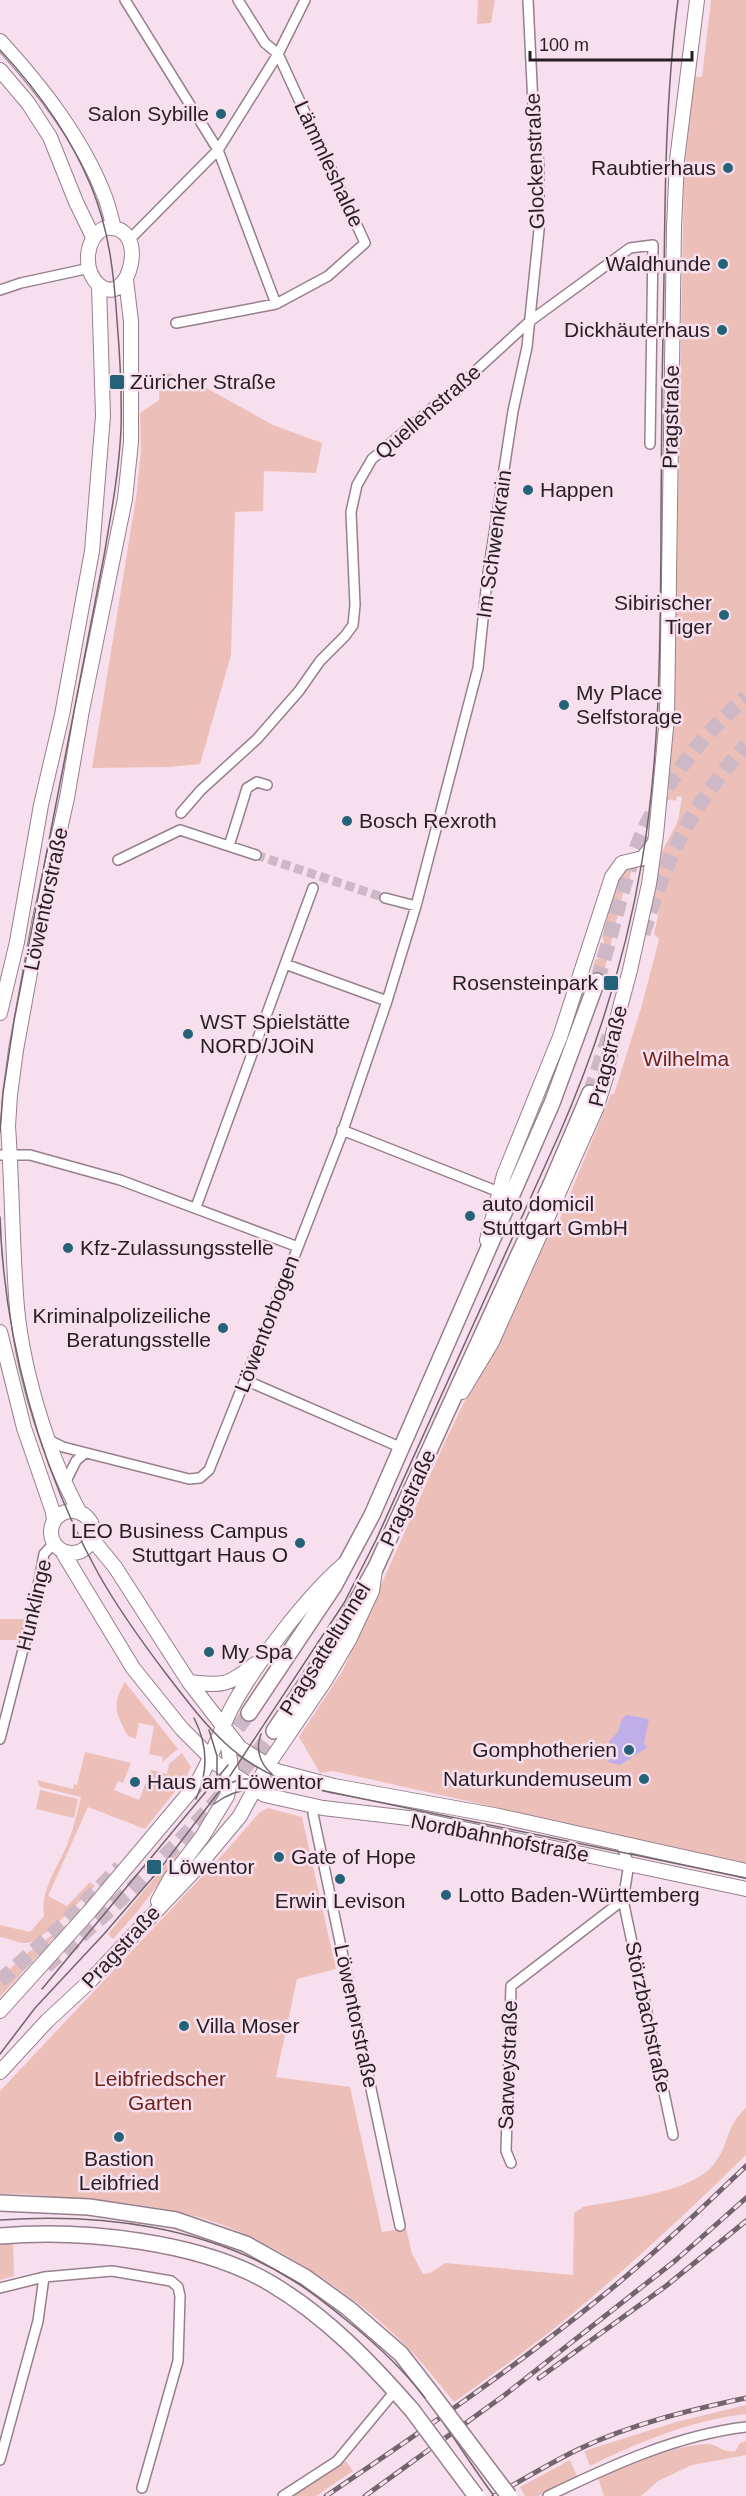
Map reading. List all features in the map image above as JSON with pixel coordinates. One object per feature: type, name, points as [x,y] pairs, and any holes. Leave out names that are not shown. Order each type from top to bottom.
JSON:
[{"type":"main road","name":"Pragstraße","points":[[3,2066],[89,1982],[226,1834],[244,1811],[267,1766],[326,1679],[349,1640],[372,1591],[376,1567],[428,1451],[492,1342],[596,1109],[606,1077],[613,1034],[649,884],[667,717],[675,193],[697,0]]},
{"type":"main road","points":[[0,41],[42,90],[78,144],[106,199],[114,228]]},
{"type":"main road","points":[[0,70],[28,103],[50,137],[93,237]]},
{"type":"main road","points":[[90,268],[88,255],[93,237],[105,228],[114,228],[124,234],[128,241]]},
{"type":"main road","name":"Löwentorstraße","points":[[128,241],[132,263],[126,280],[131,321],[131,442],[125,499],[82,710],[68,798],[39,923],[10,1095],[5,1155],[18,1320],[32,1385],[48,1440],[80,1513],[91,1523],[92,1539],[115,1567],[189,1683],[240,1748],[267,1766]]},
{"type":"main road","name":"Löwentorstraße","points":[[0,1013],[17,942],[41,805],[62,715],[92,551],[103,416],[99,285],[90,268]]},
{"type":"main road","points":[[99,285],[115,287],[126,280]]},
{"type":"main road","name":"Pragstraße","points":[[249,1713],[313,1619],[352,1554],[402,1448],[480,1270],[499,1192],[566,1021],[612,877],[622,863],[647,855],[656,835]]},
{"type":"main road","points":[[480,1270],[552,1103],[597,981]]},
{"type":"main road","points":[[428,1451],[551,1184],[590,1093]]},
{"type":"main road","points":[[0,1332],[16,1400],[54,1512],[51,1536],[133,1668],[182,1729],[210,1758]]},
{"type":"main road","points":[[54,1521],[63,1513],[80,1513]]},
{"type":"main road","points":[[58,1547],[71,1553],[81,1552],[92,1539]]},
{"type":"main road","name":"Pragstraße","points":[[0,2011],[162,1827],[201,1776],[235,1702],[265,1657],[301,1611],[352,1554]]},
{"type":"main road","name":"Pragsatteltunnel","points":[[274,1731],[337,1637],[376,1567]]},
{"type":"main road","points":[[189,1683],[219,1685],[233,1682],[265,1657]]},
{"type":"main road","points":[[152,1913],[170,1879],[221,1808],[227,1796],[229,1770],[224,1725]]},
{"type":"main road","name":"Nordbahnhofstraße","points":[[210,1758],[277,1799],[366,1815],[417,1819],[746,1890]]},
{"type":"main road","points":[[201,1776],[267,1766]]},
{"type":"main road","name":"Nordbahnhofstraße","points":[[267,1766],[287,1775],[334,1786],[429,1802],[746,1871]]},
{"type":"main road","points":[[0,2203],[89,2207],[176,2220],[246,2244],[305,2277],[348,2308],[401,2354],[509,2496]]},
{"type":"main road","points":[[0,2236],[30,2234],[103,2236],[209,2258],[249,2272],[289,2295],[331,2326],[396,2391],[476,2496]]},
{"type":"street","points":[[125,0],[218,150],[276,304]]},
{"type":"street","name":"Lämmleshalde","points":[[176,323],[276,304],[328,276],[365,243],[278,54],[265,43],[238,0]]},
{"type":"street","points":[[128,241],[218,150],[278,54],[306,0]]},
{"type":"street","name":"Glockenstraße","points":[[528,0],[533,105],[539,167],[539,230],[530,321]]},
{"type":"street","name":"Quellenstraße","points":[[181,813],[201,790],[257,739],[299,691],[320,661],[353,625],[355,605],[351,512],[357,485],[372,459],[471,375],[530,321],[630,248],[653,246],[650,444]]},
{"type":"street","points":[[0,290],[21,283],[90,268]]},
{"type":"street","name":"Im Schwenkrain","points":[[387,1001],[416,906],[478,668],[487,580],[513,411],[530,321]]},
{"type":"street","points":[[228,846],[247,789],[257,782],[267,784]]},
{"type":"street","points":[[118,860],[180,830],[256,855]]},
{"type":"street","points":[[196,1207],[313,888]]},
{"type":"street","points":[[385,898],[416,906]]},
{"type":"street","points":[[285,964],[387,1001],[298,1247]]},
{"type":"street","points":[[342,1130],[499,1192]]},
{"type":"street","name":"Löwentorbogen","points":[[5,1155],[39,1157],[120,1180],[298,1247],[209,1470],[200,1478],[189,1479],[86,1453],[48,1440]]},
{"type":"street","points":[[246,1380],[402,1448]]},
{"type":"street","points":[[66,1481],[76,1461],[86,1453]]},
{"type":"street","name":"Hunklinge","points":[[0,1739],[34,1607],[44,1554],[58,1547]]},
{"type":"street","name":"Löwentorstraße","points":[[315,1806],[314,1814],[400,2228]]},
{"type":"street","points":[[620,1842],[629,1864],[622,1900]]},
{"type":"street","name":"Störzbachstraße","points":[[622,1900],[673,2135]]},
{"type":"street","name":"Sarweystraße","points":[[511,2163],[506,2151],[511,1986],[622,1900]]},
{"type":"street","points":[[0,2288],[44,2277],[112,2271],[159,2278],[171,2281],[178,2287],[180,2296],[178,2361],[142,2488]]},
{"type":"street","points":[[0,2460],[38,2321],[44,2277]]},
{"type":"street","points":[[283,2496],[337,2461],[396,2391]]},
{"type":"street","points":[[548,2496],[611,2467],[670,2445],[698,2436],[746,2427]]},
{"type":"green space","points":[[478,0],[495,0],[491,23],[477,24]]},
{"type":"green space","name":"Wilhelma","points":[[711,0],[746,0],[746,1863],[333,1771],[320,1773],[299,1737],[343,1670],[467,1396],[497,1348],[551,1226],[559,1221],[611,1094],[614,1094],[642,1005],[659,939],[654,934],[659,910],[653,897],[659,857],[678,821],[682,797],[677,796],[676,801],[668,799],[674,719],[684,175],[694,77],[702,77]]},
{"type":"green space","points":[[170,373],[177,379],[192,380],[273,425],[322,443],[316,473],[264,471],[263,511],[235,512],[231,655],[200,764],[169,767],[92,768],[136,498],[141,451],[140,413],[159,400],[160,377]]},
{"type":"green space","points":[[632,867],[629,882],[626,881],[604,972],[593,968],[595,960],[600,958],[604,942],[602,937],[621,870]]},
{"type":"green space","points":[[0,1619],[25,1619],[21,1640],[0,1640]]},
{"type":"green space","points":[[125,1682],[178,1749],[162,1762],[163,1757],[149,1754],[154,1726],[139,1723],[136,1739],[128,1736],[120,1722],[117,1703]]},
{"type":"green space","points":[[85,1752],[131,1763],[123,1783],[118,1781],[114,1790],[139,1800],[151,1770],[167,1774],[169,1764],[182,1753],[191,1767],[185,1779],[145,1829],[88,1807],[48,1896],[67,1906],[90,1882],[95,1886],[62,1919],[34,1941],[24,1943],[0,1937],[0,1925],[30,1932],[44,1916],[47,1887],[70,1837],[81,1797],[40,1787],[37,1780],[73,1789],[74,1784],[77,1785]]},
{"type":"green space","points":[[40,1790],[78,1799],[74,1818],[36,1809]]},
{"type":"green space","name":"Leibfriedscher Garten","points":[[268,1808],[302,1817],[336,1969],[297,1979],[276,2077],[350,2087],[382,2232],[406,2228],[412,2254],[423,2274],[430,2273],[445,2263],[573,2275],[574,2213],[583,2207],[672,2189],[703,2174],[719,2157],[734,2122],[746,2108],[746,2155],[651,2245],[576,2311],[454,2402],[407,2347],[361,2306],[314,2272],[240,2232],[200,2217],[148,2206],[39,2195],[0,2194],[0,2091],[260,1812]]},
{"type":"green space","points":[[177,1851],[181,1854],[137,1912],[113,1939],[108,1934]]},
{"type":"green space","points":[[67,1924],[0,1997],[0,1978],[26,1954]]},
{"type":"green space","points":[[0,2242],[13,2242],[14,2276],[0,2280]]},
{"type":"green space","points":[[746,2405],[746,2414],[707,2421],[666,2433],[590,2466],[584,2451],[676,2422]]},
{"type":"green space","points":[[746,2441],[746,2455],[692,2465],[658,2481],[641,2496],[604,2496],[598,2478],[677,2449],[710,2444],[726,2451],[735,2451],[740,2443]]},
{"type":"green space","points":[[570,2460],[577,2476],[538,2496],[525,2496],[520,2487]]},
{"type":"green space","points":[[346,2461],[353,2471],[316,2496],[293,2496]]},
{"type":"shaded area","points":[[627,1715],[649,1719],[644,1744],[648,1747],[620,1765],[608,1762],[609,1757],[606,1755],[611,1748],[609,1741],[618,1732],[622,1719]]},
{"type":"tunnel","points":[[597,981],[627,878],[647,823],[683,764],[713,729],[746,697]]},
{"type":"tunnel","points":[[643,934],[662,880],[683,833],[710,790],[746,745]]},
{"type":"tunnel","points":[[256,855],[385,898]]},
{"type":"tunnel","points":[[590,1093],[609,1036]]},
{"type":"tunnel","points":[[224,1746],[249,1713]]},
{"type":"tunnel","points":[[46,1966],[108,1912],[166,1855],[195,1825],[274,1731]]},
{"type":"tunnel","points":[[0,1981],[66,1922],[120,1867]]},
{"type":"tram line","points":[[0,2054],[35,2008],[104,1934],[160,1869],[224,1785],[344,1603],[376,1540],[558,1137],[609,1002],[628,932],[642,861],[656,743],[660,623],[666,173],[671,69],[678,0]]},
{"type":"tram line","points":[[0,50],[27,81],[63,131],[83,167],[97,202],[110,252],[114,286],[120,361],[121,415],[117,477],[104,556],[14,1021],[3,1093],[0,1132]]},
{"type":"tram line","points":[[0,1217],[9,1309],[28,1401],[58,1489],[98,1573],[139,1638],[209,1727],[224,1742],[257,1767],[299,1786]]},
{"type":"tram line","points":[[194,1718],[202,1738],[205,1758],[203,1778],[196,1799]]},
{"type":"tram line","points":[[209,1730],[217,1756],[217,1780]]},
{"type":"tram line","points":[[261,1734],[258,1745],[260,1756],[264,1766],[272,1774]]},
{"type":"tram line","points":[[42,1989],[228,1765]]},
{"type":"tram line","points":[[223,1786],[241,1779],[267,1779],[746,1878]]},
{"type":"tram line","points":[[214,1804],[240,1791],[270,1788]]},
{"type":"tram line","points":[[0,2220],[76,2219],[152,2227],[225,2247],[260,2262],[320,2299],[388,2356],[435,2411],[494,2496]]},
{"type":"railway","points":[[326,2496],[534,2350],[656,2250],[746,2166]]},
{"type":"railway","points":[[365,2496],[506,2394],[676,2260],[746,2198]]},
{"type":"railway","points":[[539,2378],[666,2286],[746,2221]]},
{"type":"railway","points":[[494,2496],[568,2454],[619,2432],[682,2413],[746,2398]]},
{"type":"place","name":"Salon Sybille","points":[[221,114]]},
{"type":"place","name":"Raubtierhaus","points":[[728,168]]},
{"type":"place","name":"Waldhunde","points":[[723,264]]},
{"type":"place","name":"Dickhäuterhaus","points":[[722,330]]},
{"type":"place","name":"Züricher Straße","points":[[117,382]]},
{"type":"place","name":"Happen","points":[[528,490]]},
{"type":"place","name":"Sibirischer Tiger","points":[[724,615]]},
{"type":"place","name":"My Place Selfstorage","points":[[564,705]]},
{"type":"place","name":"Bosch Rexroth","points":[[347,821]]},
{"type":"place","name":"Rosensteinpark","points":[[611,983]]},
{"type":"place","name":"WST Spielstätte NORD/JOiN","points":[[188,1034]]},
{"type":"place","name":"auto domicil Stuttgart GmbH","points":[[470,1216]]},
{"type":"place","name":"Kfz-Zulassungsstelle","points":[[68,1248]]},
{"type":"place","name":"Kriminalpolizeiliche Beratungsstelle","points":[[223,1328]]},
{"type":"place","name":"LEO Business Campus Stuttgart Haus O","points":[[300,1543]]},
{"type":"place","name":"My Spa","points":[[209,1652]]},
{"type":"place","name":"Gomphotherien","points":[[629,1750]]},
{"type":"place","name":"Naturkundemuseum","points":[[644,1779]]},
{"type":"place","name":"Haus am Löwentor","points":[[135,1782]]},
{"type":"place","name":"Gate of Hope","points":[[279,1857]]},
{"type":"place","name":"Löwentor","points":[[154,1867]]},
{"type":"place","name":"Erwin Levison","points":[[340,1879]]},
{"type":"place","name":"Lotto Baden-Württemberg","points":[[446,1895]]},
{"type":"place","name":"Villa Moser","points":[[184,2026]]},
{"type":"place","name":"Bastion Leibfried","points":[[119,2137]]}]
